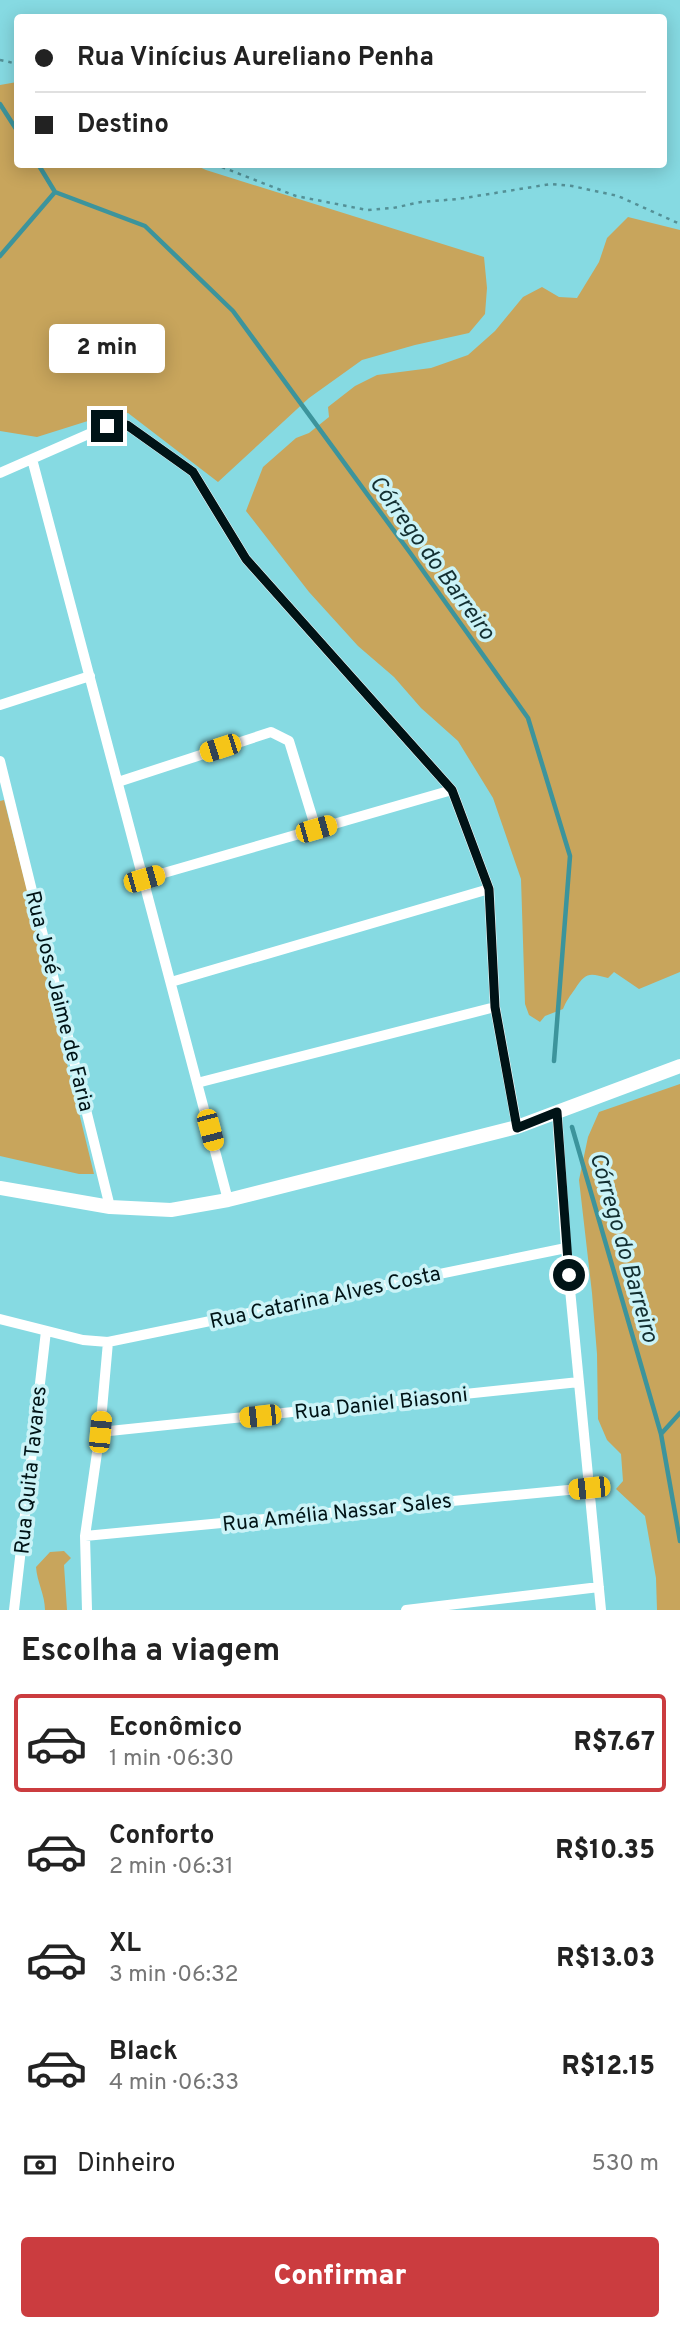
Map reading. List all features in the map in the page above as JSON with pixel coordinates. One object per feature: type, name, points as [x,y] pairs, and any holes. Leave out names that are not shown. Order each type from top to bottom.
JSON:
[{"type":"street","points":[[0,472],[107,426],[127,425],[193,472],[246,559],[452,790],[489,889],[495,1007],[517,1128]]},
{"type":"street","points":[[32,459],[228,1200]]},
{"type":"street","points":[[0,705],[90,676]]},
{"type":"street","points":[[118,782],[271,732],[289,741],[316,829]]},
{"type":"street","name":"Rua José Jaime de Faria","points":[[0,761],[5,795],[110,1208]]},
{"type":"street","points":[[144,879],[452,790]]},
{"type":"street","points":[[171,982],[489,889]]},
{"type":"street","points":[[197,1083],[495,1007]]},
{"type":"street","points":[[0,1188],[110,1208],[171,1210],[228,1200],[517,1128],[680,1066]]},
{"type":"street","points":[[557,1112],[566,1248],[601,1610]]},
{"type":"street","name":"Rua Catarina Alves Costa","points":[[0,1319],[83,1340],[108,1342],[566,1248]]},
{"type":"street","name":"Rua Quita Tavares","points":[[14,1610],[46,1331]]},
{"type":"street","points":[[88,1610],[85,1536],[100,1432],[108,1342]]},
{"type":"street","name":"Rua Daniel Biasoni","points":[[100,1432],[579,1382]]},
{"type":"street","name":"Rua Amélia Nassar Sales","points":[[85,1536],[589,1488]]},
{"type":"street","points":[[406,1610],[599,1587]]},
{"type":"path","points":[[224,168],[296,196],[367,210],[551,184],[572,186],[618,196],[680,224]]},
{"type":"shaded area","points":[[14,83],[14,168],[202,168],[484,257],[487,288],[485,314],[469,333],[362,360],[309,398],[218,482],[128,413],[91,420],[37,437],[0,431],[0,85]]},
{"type":"shaded area","points":[[628,217],[680,230],[680,972],[639,989],[614,972],[608,978],[588,975],[579,983],[563,1009],[545,1016],[540,1022],[529,1015],[525,1004],[521,879],[493,798],[458,741],[421,708],[394,677],[358,646],[309,592],[246,511],[263,467],[296,438],[309,433],[329,417],[328,407],[355,386],[377,375],[431,368],[468,355],[495,331],[523,297],[542,287],[559,297],[577,298],[599,262],[607,238]]},
{"type":"shaded area","points":[[4,800],[42,948],[48,986],[94,1174],[79,1174],[0,1156],[0,801]]},
{"type":"shaded area","points":[[680,1084],[680,1610],[657,1610],[656,1578],[645,1516],[616,1489],[623,1481],[621,1454],[607,1440],[598,1419],[597,1354],[579,1180],[588,1137],[599,1112]]},
{"type":"shaded area","points":[[64,1551],[71,1558],[64,1565],[67,1610],[45,1610],[36,1567],[50,1552]]},
{"type":"waterway","points":[[0,104],[14,126]]},
{"type":"waterway","points":[[40,168],[55,192]]},
{"type":"waterway","name":"Córrego do Barreiro","points":[[55,192],[145,226],[233,311],[528,718],[570,856],[554,1061]]},
{"type":"waterway","points":[[0,256],[55,192]]},
{"type":"waterway","name":"Córrego do Barreiro","points":[[572,1127],[661,1434],[680,1541]]},
{"type":"waterway","points":[[661,1434],[680,1413]]},
{"type":"route","points":[[107,426],[127,425],[193,472],[246,559],[452,790],[489,889],[495,1007],[517,1128],[557,1112],[569,1275]]}]
